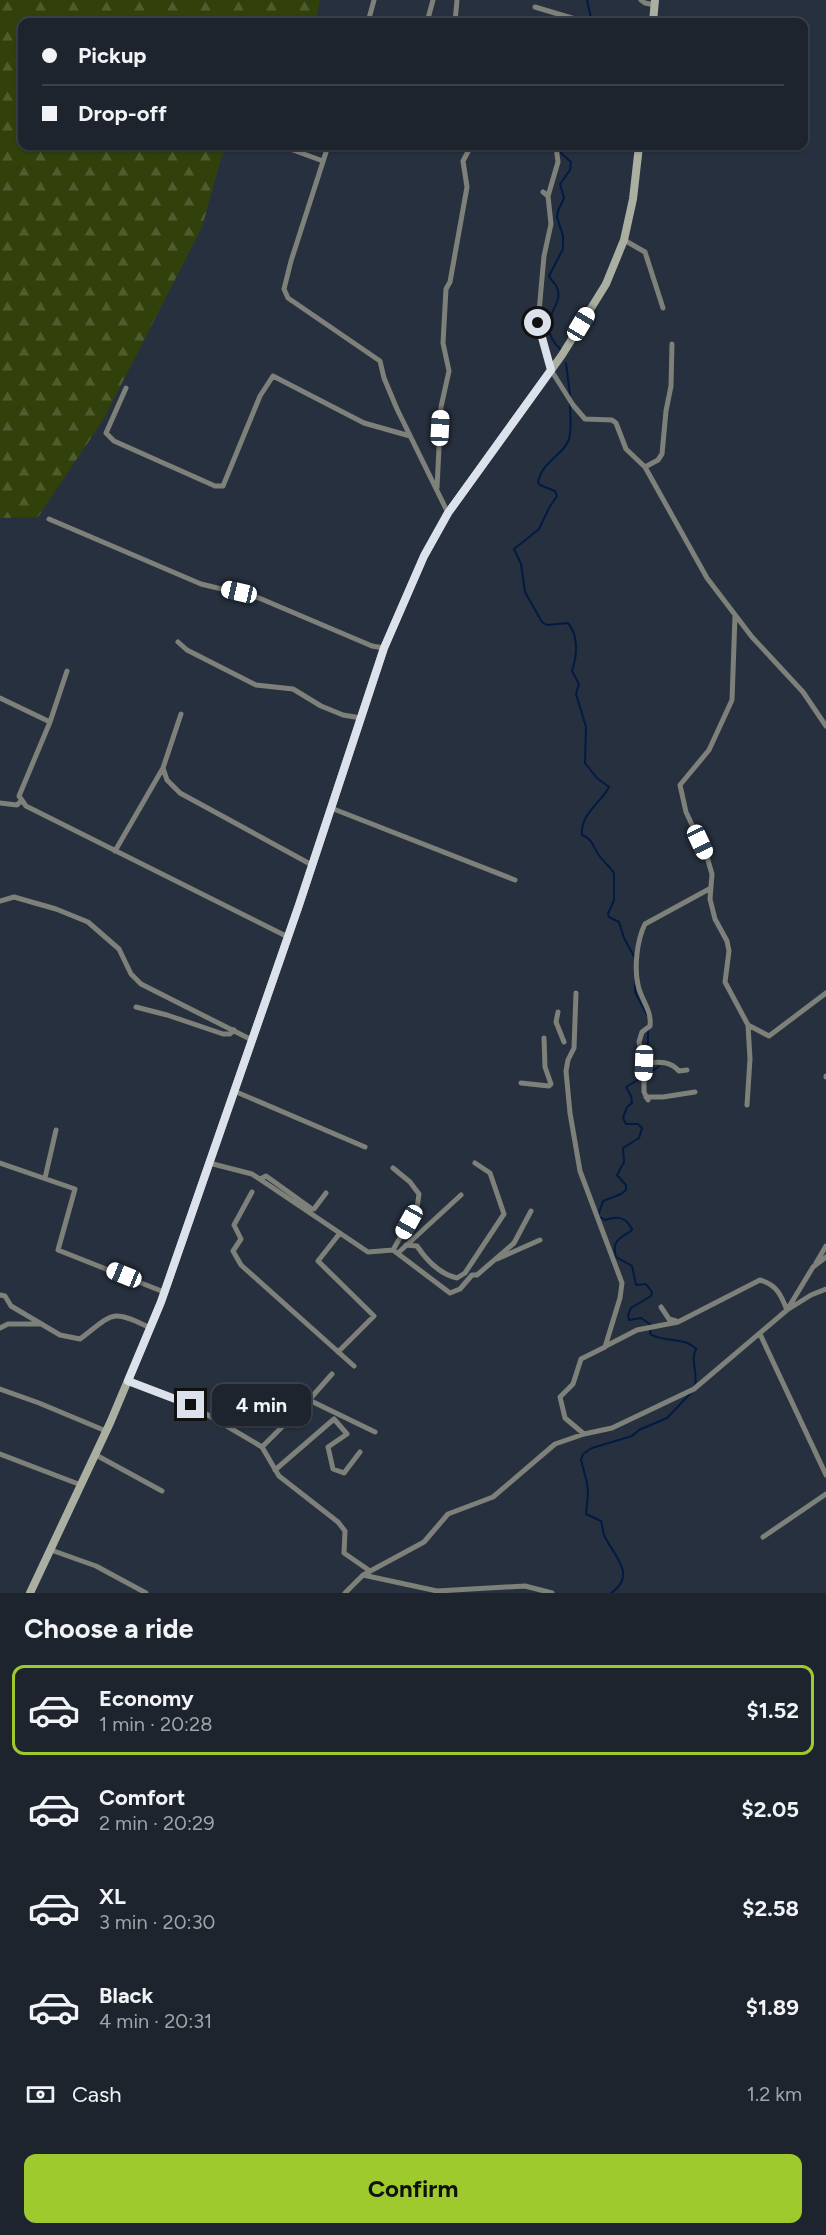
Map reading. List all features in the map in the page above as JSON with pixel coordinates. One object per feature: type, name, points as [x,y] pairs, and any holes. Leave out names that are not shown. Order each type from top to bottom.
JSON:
[{"type":"main road","points":[[653,18],[655,2]]},
{"type":"main road","points":[[30,1593],[96,1455],[164,1292],[288,937],[384,648],[424,556],[448,513],[551,370],[606,284],[624,240],[633,199],[639,150]]},
{"type":"street","points":[[369,18],[374,0]]},
{"type":"street","points":[[428,18],[433,0]]},
{"type":"street","points":[[455,18],[457,0]]},
{"type":"street","points":[[641,0],[645,3],[655,2]]},
{"type":"street","points":[[535,6],[572,18]]},
{"type":"street","points":[[294,150],[323,160]]},
{"type":"street","points":[[327,150],[291,261],[284,288],[285,293],[288,298],[380,361],[384,378],[448,513]]},
{"type":"street","points":[[436,489],[441,407],[449,371],[443,343],[446,289],[450,282],[467,187],[464,161],[469,150]]},
{"type":"street","points":[[556,150],[558,162],[548,196],[551,224],[544,255],[538,323],[551,370],[573,405],[585,419],[612,420],[615,423],[626,449],[645,467],[707,578],[735,616],[803,692],[826,726]]},
{"type":"street","points":[[543,192],[548,196]]},
{"type":"street","points":[[624,240],[645,252],[663,308]]},
{"type":"street","points":[[645,467],[658,460],[662,454],[671,386],[672,344]]},
{"type":"street","points":[[126,388],[106,433],[114,441],[215,486],[223,486],[260,396],[273,376],[364,423],[410,436]]},
{"type":"street","points":[[48,519],[201,584],[259,598],[372,646],[384,648]]},
{"type":"street","points":[[735,616],[732,700],[709,750],[680,785],[686,812],[707,857],[712,874],[710,899],[715,919],[727,941],[729,951],[725,982],[748,1025],[750,1059],[747,1105]]},
{"type":"street","points":[[178,642],[187,650],[256,685],[293,688],[321,706],[343,715],[361,718]]},
{"type":"street","points":[[67,670],[50,722],[19,796],[26,806],[288,937]]},
{"type":"street","points":[[0,698],[50,722]]},
{"type":"street","points":[[115,851],[163,768],[181,714]]},
{"type":"street","points":[[163,768],[167,780],[180,792],[312,866]]},
{"type":"street","points":[[0,802],[17,806],[22,800]]},
{"type":"street","points":[[331,808],[515,880]]},
{"type":"street","points":[[695,1092],[647,1098],[644,1092],[644,1063],[640,1052],[639,1036],[650,1026],[651,1018],[638,984],[640,935],[645,924],[711,888]]},
{"type":"street","points":[[0,901],[14,897],[88,922],[119,949],[131,974],[141,984],[252,1040]]},
{"type":"street","points":[[576,993],[574,1048],[566,1071],[570,1113],[580,1171],[622,1283],[620,1298],[605,1347]]},
{"type":"street","points":[[748,1025],[770,1036],[826,993]]},
{"type":"street","points":[[136,1006],[223,1034],[230,1034],[234,1030]]},
{"type":"street","points":[[558,1012],[556,1022],[564,1042]]},
{"type":"street","points":[[521,1083],[549,1086],[551,1084],[545,1066],[544,1038]]},
{"type":"street","points":[[644,1063],[664,1062],[673,1065],[679,1071],[687,1070]]},
{"type":"street","points":[[234,1091],[365,1147]]},
{"type":"street","points":[[45,1178],[56,1130]]},
{"type":"street","points":[[0,1163],[75,1189],[58,1250],[164,1292]]},
{"type":"street","points":[[209,1163],[252,1174],[368,1252],[395,1251],[406,1245],[461,1195]]},
{"type":"street","points":[[406,1245],[417,1246],[445,1276],[457,1278],[465,1273],[504,1214],[490,1173],[475,1163]]},
{"type":"street","points":[[393,1168],[410,1182],[419,1194],[417,1208],[395,1251]]},
{"type":"street","points":[[260,1179],[266,1176],[312,1209],[326,1193]]},
{"type":"street","points":[[252,1192],[234,1225],[241,1239],[233,1251],[241,1265],[354,1366]]},
{"type":"street","points":[[395,1251],[450,1293],[460,1289],[514,1243],[531,1211]]},
{"type":"street","points":[[338,1352],[374,1316],[318,1261],[340,1233]]},
{"type":"street","points":[[492,1260],[540,1240]]},
{"type":"street","points":[[786,1310],[826,1246]]},
{"type":"street","points":[[813,1267],[826,1257]]},
{"type":"street","points":[[584,1434],[565,1418],[560,1397],[573,1384],[581,1359],[637,1330],[678,1322],[760,1281],[770,1284],[781,1293],[786,1310]]},
{"type":"street","points":[[345,1593],[363,1575],[424,1542],[448,1514],[493,1497],[555,1444],[612,1428],[694,1389],[786,1310],[811,1295],[826,1290]]},
{"type":"street","points":[[0,1295],[5,1296],[11,1306],[60,1335],[80,1339],[111,1316],[126,1316],[150,1328]]},
{"type":"street","points":[[661,1307],[669,1319],[678,1322]]},
{"type":"street","points":[[0,1328],[8,1324],[42,1324]]},
{"type":"street","points":[[760,1334],[826,1475]]},
{"type":"street","points":[[262,1447],[332,1374]]},
{"type":"street","points":[[128,1381],[191,1405],[262,1447],[279,1476],[338,1522],[345,1531],[344,1553],[370,1571]]},
{"type":"street","points":[[0,1389],[106,1431]]},
{"type":"street","points":[[309,1400],[375,1432]]},
{"type":"street","points":[[275,1470],[334,1419],[346,1434],[327,1447],[333,1469],[344,1473],[360,1452]]},
{"type":"street","points":[[0,1454],[81,1485]]},
{"type":"street","points":[[96,1455],[162,1491]]},
{"type":"street","points":[[763,1538],[826,1494]]},
{"type":"street","points":[[51,1550],[96,1566],[146,1593]]},
{"type":"street","points":[[363,1575],[438,1592],[525,1586],[552,1593]]},
{"type":"green space","points":[[0,0],[320,0],[317,18],[18,18],[18,150],[226,150],[222,155],[202,227],[103,420],[38,517],[0,518]]},
{"type":"waterway","points":[[587,0],[591,18]]},
{"type":"waterway","points":[[560,150],[571,162],[570,170],[560,184],[564,198],[557,217],[563,236],[563,249],[549,276],[559,295],[551,315],[549,330],[561,350]]},
{"type":"waterway","points":[[566,363],[570,395]]},
{"type":"waterway","points":[[570,404],[569,439],[563,450],[548,463],[538,482],[555,491],[557,496],[539,529],[514,549],[521,564],[525,592],[542,622],[547,625],[568,623],[574,634],[576,653],[572,671],[579,684],[576,694],[586,727],[585,763],[597,778],[609,787],[587,815],[582,835],[591,842],[598,855],[614,873],[614,900],[608,914],[609,917],[619,922],[624,938],[635,958]]},
{"type":"waterway","points":[[635,985],[635,992],[647,1015]]},
{"type":"waterway","points":[[648,1030],[648,1049],[653,1057]]},
{"type":"waterway","points":[[647,1075],[659,1066]]},
{"type":"waterway","points":[[641,1078],[626,1087],[632,1103],[627,1107],[623,1118],[626,1124],[638,1124],[642,1128],[639,1138],[623,1148],[624,1162],[617,1175],[626,1185],[626,1190],[603,1201],[598,1216],[605,1220],[620,1218],[632,1229],[618,1241],[615,1252],[616,1257],[632,1266],[636,1285],[646,1284],[652,1292],[651,1296],[631,1308],[628,1315],[629,1320],[641,1318],[651,1325]]},
{"type":"waterway","points":[[651,1329],[650,1334],[655,1337],[686,1342],[696,1349],[694,1353],[695,1386]]},
{"type":"waterway","points":[[611,1593],[619,1586],[623,1579],[623,1572],[604,1535],[601,1521],[586,1514],[588,1493],[581,1460],[583,1454],[592,1448],[632,1436],[639,1430],[667,1418],[691,1393]]},
{"type":"route","points":[[191,1405],[128,1381],[161,1302],[299,905],[384,648],[424,556],[448,513],[551,370],[538,323]]}]
